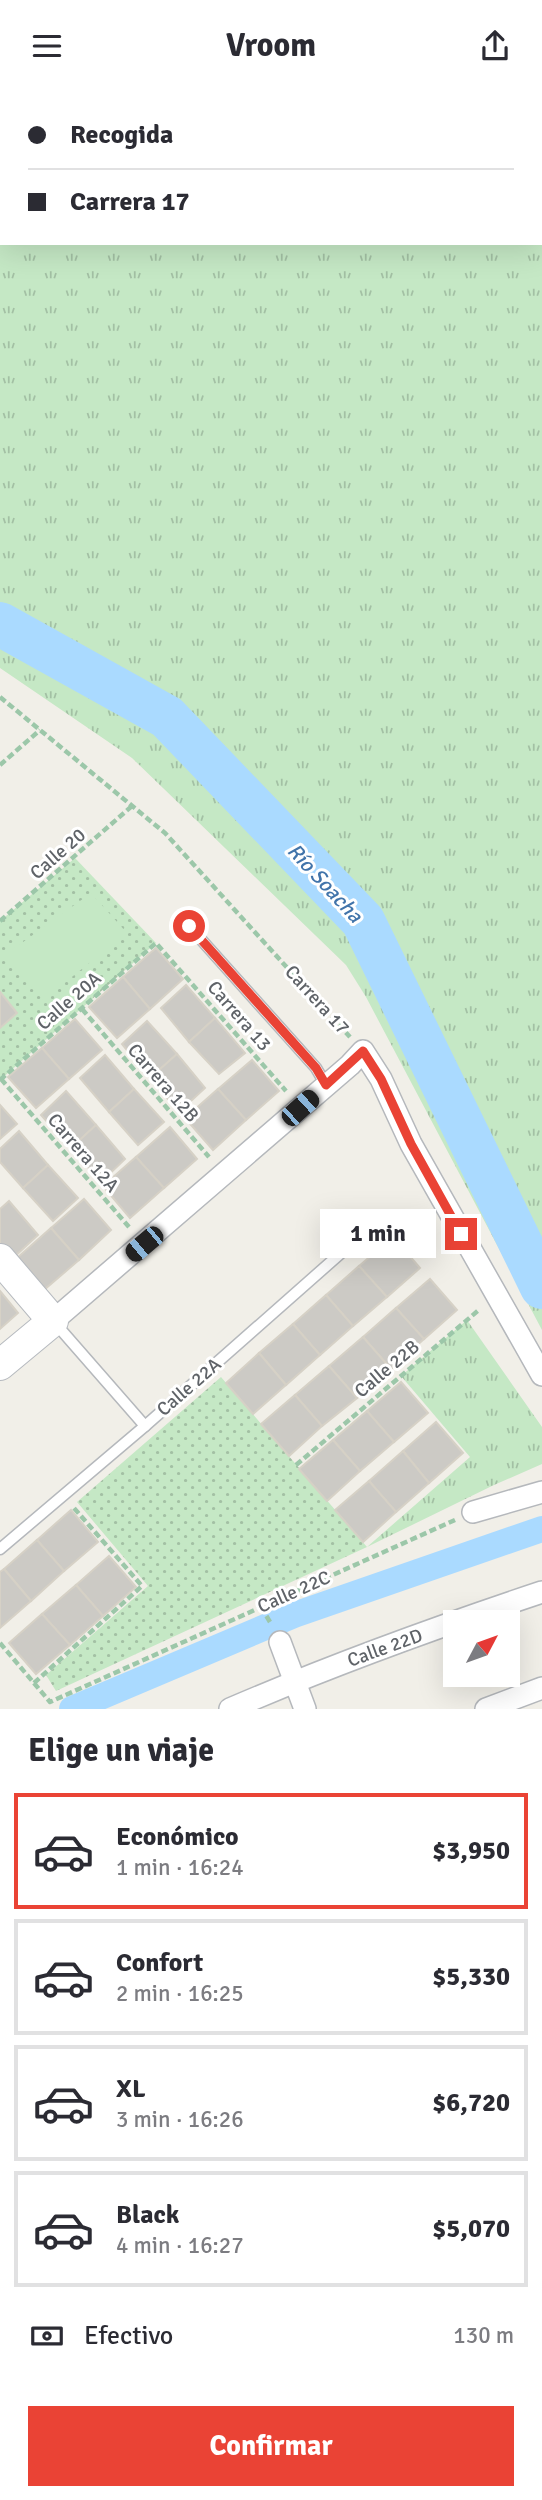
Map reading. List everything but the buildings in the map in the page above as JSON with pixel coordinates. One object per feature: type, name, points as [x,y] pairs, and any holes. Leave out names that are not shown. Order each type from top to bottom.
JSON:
[{"type":"street","points":[[0,1365],[224,1175],[363,1051]]},
{"type":"street","name":"Carrera 17","points":[[363,1051],[381,1079],[411,1144],[542,1375]]},
{"type":"street","points":[[0,1259],[53,1321]]},
{"type":"street","points":[[473,1512],[542,1492]]},
{"type":"street","name":"Calle 22D","points":[[230,1709],[294,1681],[542,1592]]},
{"type":"street","points":[[280,1642],[304,1709]]},
{"type":"street","points":[[486,1709],[542,1688]]},
{"type":"lane","points":[[189,926],[316,1068],[326,1085]]},
{"type":"lane","name":"Calle 22A","points":[[0,1549],[145,1426],[375,1223]]},
{"type":"lane","points":[[53,1321],[145,1426]]},
{"type":"path","name":"Carrera 17","points":[[0,697],[165,833],[363,1051]]},
{"type":"path","points":[[0,765],[40,730]]},
{"type":"path","name":"Calle 20","points":[[0,921],[132,806]]},
{"type":"path","name":"Calle 20A","points":[[1,1080],[156,943]]},
{"type":"path","name":"Carrera 13","points":[[156,943],[300,1108]]},
{"type":"path","name":"Carrera 12B","points":[[82,1009],[224,1175]]},
{"type":"path","name":"Carrera 12A","points":[[1,1080],[144,1244]]},
{"type":"path","name":"Calle 22B","points":[[296,1465],[496,1294]]},
{"type":"path","points":[[0,1643],[34,1683],[142,1586],[63,1495]]},
{"type":"path","name":"Calle 22C","points":[[34,1683],[50,1702],[473,1512]]},
{"type":"green space","points":[[0,245],[542,245],[542,1330],[366,997],[346,965],[132,758],[0,668]]},
{"type":"green space","points":[[75,858],[156,943],[0,1080],[0,921]]},
{"type":"green space","points":[[91,893],[127,933],[43,1000],[5,955]]},
{"type":"green space","points":[[467,1320],[542,1427],[542,1464],[367,1547],[470,1457],[401,1376]]},
{"type":"green space","points":[[221,1377],[367,1547],[56,1691],[46,1675],[148,1586],[77,1502]]},
{"type":"waterway","name":"Río Soacha","points":[[0,624],[167,717],[363,921],[542,1287]]},
{"type":"waterway","points":[[72,1709],[294,1615],[542,1529]]},
{"type":"route","points":[[189,926],[316,1068],[326,1085],[363,1051],[381,1079],[411,1144],[461,1234]]}]
